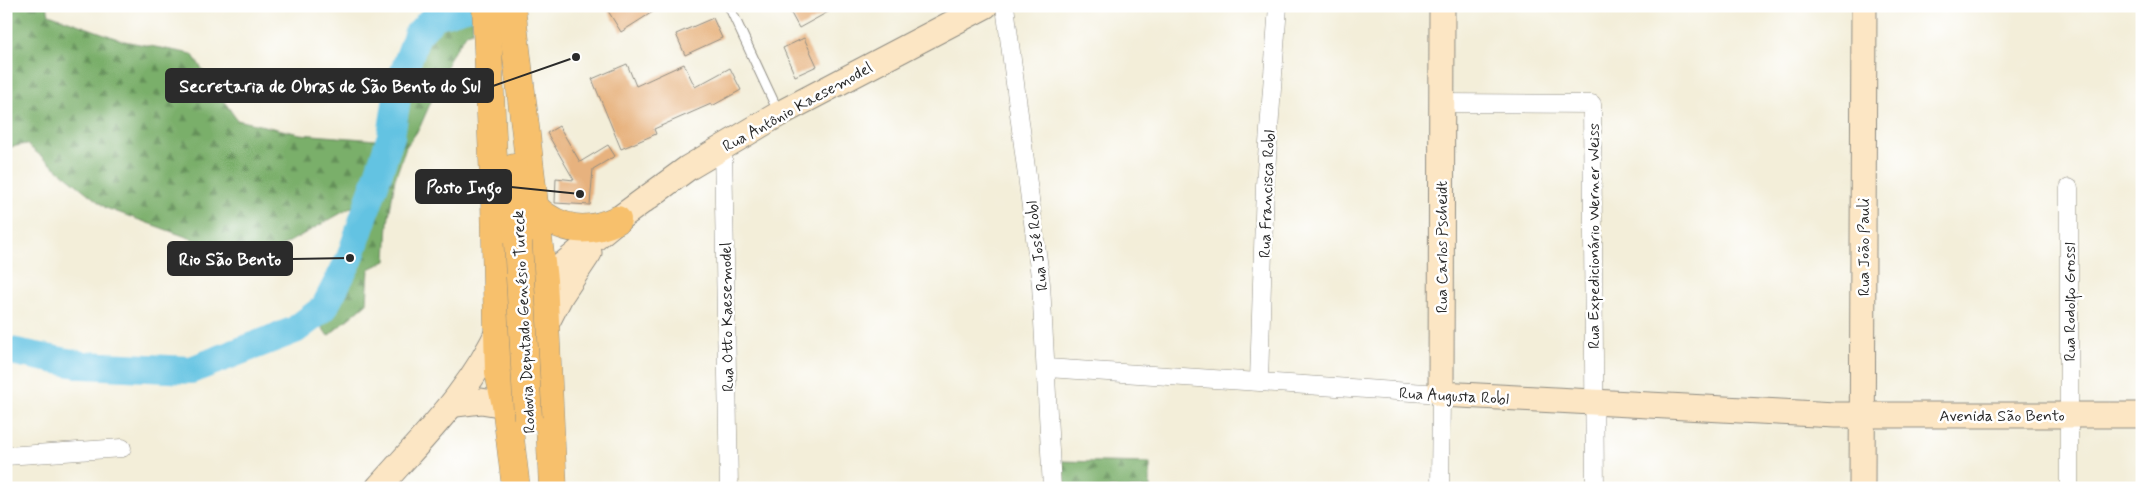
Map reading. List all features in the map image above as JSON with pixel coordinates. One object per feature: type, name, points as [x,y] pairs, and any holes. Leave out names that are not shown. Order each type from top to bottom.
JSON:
[{"type":"main road","points":[[486,6],[495,202],[499,373],[517,411],[516,488]]},
{"type":"main road","name":"Rodovia Deputado Genésio Tureck","points":[[506,6],[518,242],[517,411],[532,488]]},
{"type":"main road","points":[[511,6],[543,280],[554,488]]},
{"type":"main road","name":"Rua Antônio Kaesemodel","points":[[378,488],[451,408],[498,332],[507,313],[543,280],[617,220],[666,182],[723,146],[779,114],[985,6]]},
{"type":"main road","name":"Rua Carlos Pscheidt","points":[[1441,394],[1442,6]]},
{"type":"main road","name":"Rua João Pauli","points":[[1862,488],[1864,6]]},
{"type":"main road","points":[[536,209],[560,226],[574,229],[596,228],[617,220]]},
{"type":"main road","name":"Rua Antônio Kaesemodel","points":[[451,408],[499,373],[539,337],[578,268],[617,220]]},
{"type":"main road","points":[[522,299],[533,303],[542,312],[546,322]]},
{"type":"main road","points":[[498,332],[509,345],[527,348]]},
{"type":"main road","name":"Rua Augusta Robl","points":[[1441,394],[1862,415]]},
{"type":"main road","points":[[451,408],[481,401],[517,411]]},
{"type":"main road","name":"Avenida São Bento","points":[[1862,415],[2142,415]]},
{"type":"street","name":"Rua José Robl","points":[[1005,6],[1041,284],[1052,488]]},
{"type":"street","name":"Rua Francisca Robl","points":[[1259,381],[1265,186],[1278,6]]},
{"type":"street","name":"Rua Expedicionário Werner Weiss","points":[[1441,102],[1592,104],[1595,488]]},
{"type":"street","name":"Rua Otto Kaesemodel","points":[[723,146],[729,488]]},
{"type":"street","name":"Rua Rodolfo Grossl","points":[[2069,188],[2069,488]]},
{"type":"street","name":"Rua Augusta Robl","points":[[1047,368],[1441,394]]},
{"type":"street","name":"Rua Carlos Pscheidt","points":[[1440,488],[1441,394]]},
{"type":"street","points":[[6,456],[122,448]]},
{"type":"lane","points":[[729,6],[779,114]]},
{"type":"green space","points":[[6,6],[47,6],[49,14],[124,41],[192,54],[237,120],[300,134],[376,140],[363,201],[264,256],[192,239],[106,208],[26,144],[6,148]]},
{"type":"green space","points":[[472,13],[473,31],[467,33],[451,56],[419,129],[406,147],[395,179],[388,223],[386,261],[369,269],[367,303],[328,336],[319,323],[324,308],[350,258],[422,40],[441,22]]},
{"type":"green space","points":[[1060,461],[1150,463],[1150,488],[1061,488]]},
{"type":"building","points":[[605,6],[662,6],[621,32]]},
{"type":"building","points":[[787,6],[839,6],[799,28]]},
{"type":"building","points":[[713,18],[722,38],[685,55],[676,34]]},
{"type":"building","points":[[804,38],[817,66],[795,76],[783,48]]},
{"type":"building","points":[[627,64],[636,86],[684,64],[695,87],[730,68],[741,90],[712,106],[711,104],[654,129],[656,134],[621,149],[592,79]]},
{"type":"building","points":[[559,126],[580,162],[608,145],[615,156],[593,169],[590,205],[555,203],[556,178],[574,180],[547,133]]},
{"type":"waterway","points":[[6,350],[82,365],[191,370],[295,330],[324,308],[350,258],[391,136],[399,85],[417,35],[435,16],[469,6]]},
{"type":"place","name":"Secretaria de Obras de São Bento do Sul","points":[[576,57]]},
{"type":"place","name":"Posto Ingo","points":[[580,194]]},
{"type":"place","name":"Rio São Bento","points":[[350,258]]}]
